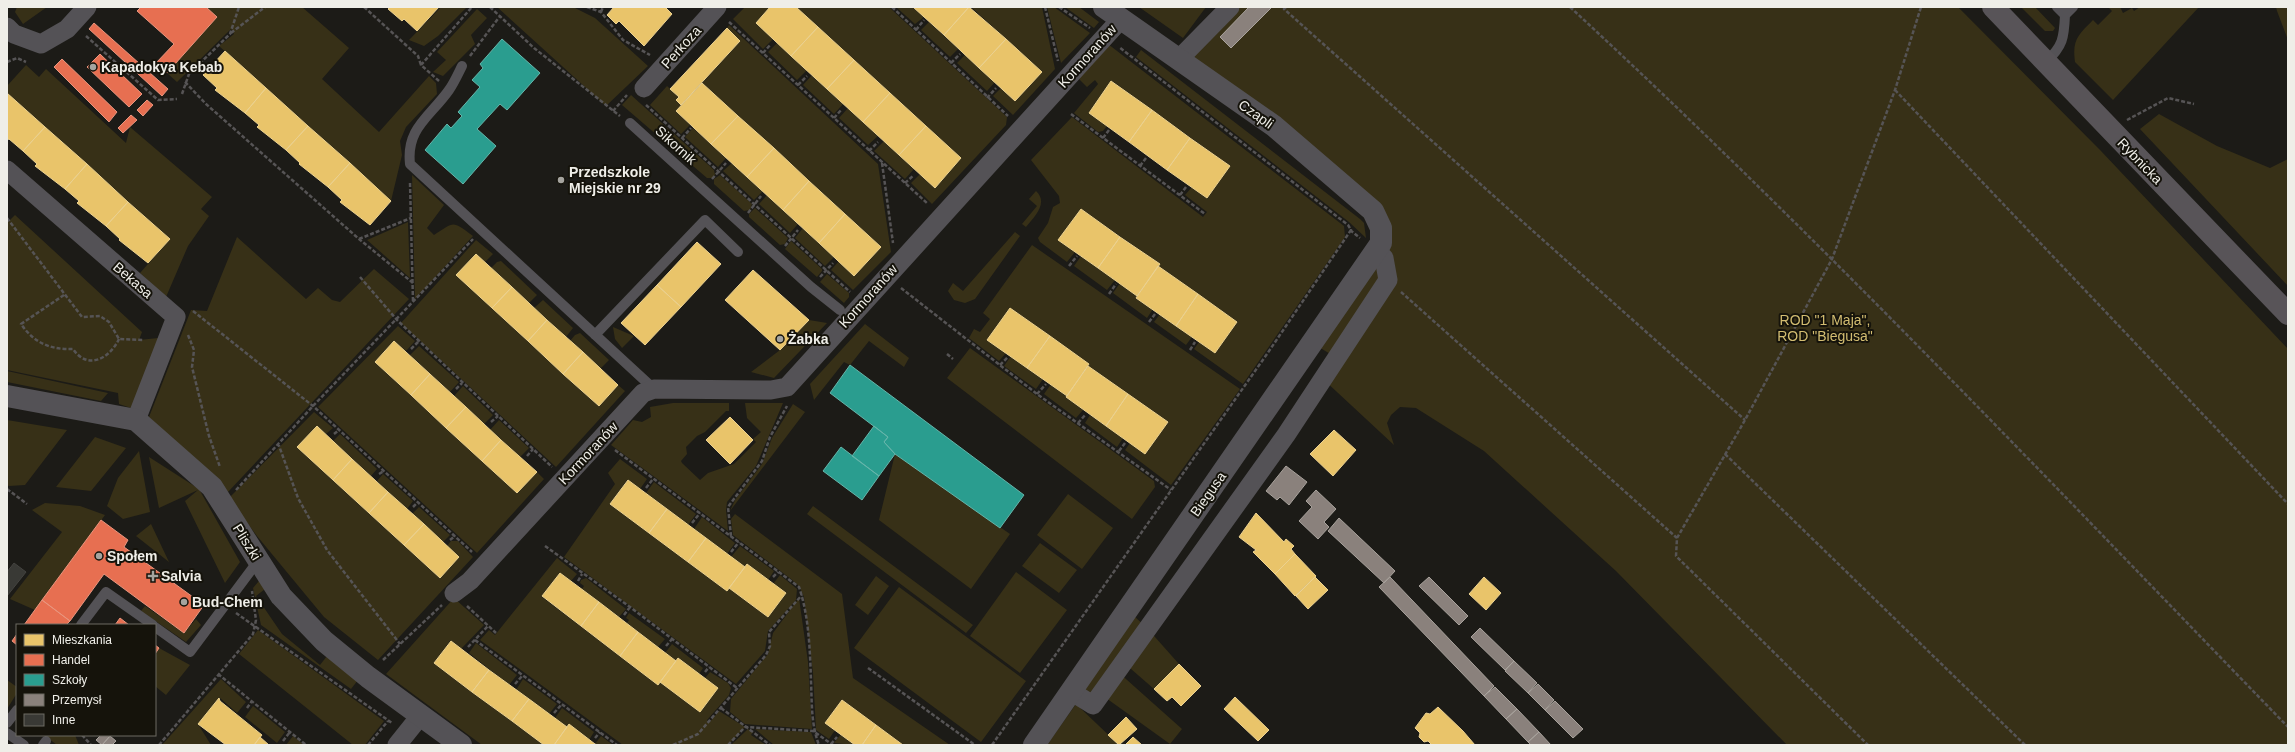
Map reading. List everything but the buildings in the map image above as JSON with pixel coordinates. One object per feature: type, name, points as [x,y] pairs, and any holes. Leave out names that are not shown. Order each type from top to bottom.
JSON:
[{"type":"main road","name":"Rybnicka","points":[[1993,7],[2288,314]]},
{"type":"street","points":[[9,34],[41,44],[67,29],[88,7]]},
{"type":"street","name":"Perkoza","points":[[637,90],[717,7]]},
{"type":"street","points":[[1178,60],[1230,7]]},
{"type":"street","name":"Kormoranów","points":[[454,593],[470,581],[643,393],[654,389],[772,390],[787,387],[1104,37],[1112,13]]},
{"type":"street","name":"Czapli","points":[[1112,13],[1274,126],[1373,211],[1381,228],[1374,245]]},
{"type":"street","name":"Bekasa","points":[[7,170],[185,320]]},
{"type":"street","points":[[1072,692],[1092,705],[1281,441],[1388,280],[1384,258],[1374,245]]},
{"type":"street","name":"Biegusa","points":[[1034,745],[1072,692],[1374,245]]},
{"type":"street","points":[[7,396],[136,420],[185,320]]},
{"type":"street","name":"Pliszki","points":[[136,420],[212,487],[281,596],[324,641],[368,677],[461,745]]},
{"type":"street","points":[[397,736],[421,715]]},
{"type":"lane","points":[[2057,7],[2065,15]]},
{"type":"lane","points":[[2046,62],[2058,50],[2064,35],[2065,15],[2073,7]]},
{"type":"lane","points":[[462,66],[449,90],[413,132],[408,152],[410,164],[654,389]]},
{"type":"lane","name":"Sikornik","points":[[630,123],[811,287],[840,310]]},
{"type":"lane","points":[[595,335],[705,220],[738,252]]},
{"type":"lane","points":[[156,628],[190,652],[258,561]]},
{"type":"lane","points":[[82,624],[106,592],[151,624]]},
{"type":"lane","points":[[7,723],[16,711]]},
{"type":"lane","points":[[7,733],[24,745]]},
{"type":"path","points":[[230,34],[239,7]]},
{"type":"path","points":[[182,94],[185,82],[190,74],[230,34],[265,7]]},
{"type":"path","points":[[364,7],[418,56],[421,65],[449,90]]},
{"type":"path","points":[[421,65],[472,7]]},
{"type":"path","points":[[490,7],[534,48],[630,123]]},
{"type":"path","points":[[587,7],[601,12],[623,40],[655,58]]},
{"type":"path","points":[[892,7],[1013,121]]},
{"type":"path","points":[[1045,7],[1058,63]]},
{"type":"path","points":[[1059,7],[1104,37],[1348,225],[1350,229],[1374,245]]},
{"type":"path","points":[[1286,7],[1284,10],[1745,420]]},
{"type":"path","points":[[1570,7],[1637,68],[1832,259],[2288,727]]},
{"type":"path","points":[[1868,745],[1676,556],[1677,538],[1745,420],[1832,259],[1895,90],[1921,7]]},
{"type":"path","points":[[601,12],[603,8]]},
{"type":"path","points":[[462,66],[480,45],[500,16]]},
{"type":"path","points":[[916,30],[924,20]]},
{"type":"path","points":[[729,22],[933,209]]},
{"type":"path","points":[[81,32],[158,100],[177,99]]},
{"type":"path","points":[[763,53],[771,44]]},
{"type":"path","points":[[951,63],[960,54]]},
{"type":"path","points":[[7,62],[16,58],[26,62]]},
{"type":"path","points":[[798,85],[807,76]]},
{"type":"path","points":[[185,82],[221,117],[359,239],[413,283]]},
{"type":"path","points":[[987,98],[996,88]]},
{"type":"path","points":[[613,111],[637,90]]},
{"type":"path","points":[[1895,90],[2288,504]]},
{"type":"path","points":[[2113,133],[2129,118],[2168,98],[2194,104]]},
{"type":"path","points":[[650,109],[854,295]]},
{"type":"path","points":[[834,118],[842,109]]},
{"type":"path","points":[[1071,114],[1205,214]]},
{"type":"path","points":[[682,138],[691,128]]},
{"type":"path","points":[[1103,138],[1109,130]]},
{"type":"path","points":[[869,151],[878,142]]},
{"type":"path","points":[[1140,166],[1146,158]]},
{"type":"path","points":[[882,162],[893,246]]},
{"type":"path","points":[[718,172],[726,163]]},
{"type":"path","points":[[410,164],[413,303]]},
{"type":"path","points":[[905,183],[914,175]]},
{"type":"path","points":[[1180,195],[1186,187]]},
{"type":"path","points":[[754,204],[762,196]]},
{"type":"path","points":[[7,218],[82,317],[100,316],[109,322],[119,339]]},
{"type":"path","points":[[359,239],[411,218]]},
{"type":"path","points":[[992,745],[1348,236],[1350,229]]},
{"type":"path","points":[[790,237],[798,230]]},
{"type":"path","points":[[234,493],[278,443],[478,234]]},
{"type":"path","points":[[1069,266],[1077,256]]},
{"type":"path","points":[[826,270],[833,263]]},
{"type":"path","points":[[360,277],[418,342],[557,471]]},
{"type":"path","points":[[1388,280],[1677,538]]},
{"type":"path","points":[[896,284],[1038,394],[1171,490]]},
{"type":"path","points":[[1109,294],[1116,284]]},
{"type":"path","points":[[64,294],[21,324],[35,340],[53,348],[73,349],[84,360],[93,361],[105,358],[114,349],[119,339]]},
{"type":"path","points":[[1149,322],[1155,314]]},
{"type":"path","points":[[185,320],[313,406],[474,553]]},
{"type":"path","points":[[185,320],[194,350],[192,367],[209,436],[221,470]]},
{"type":"path","points":[[119,339],[144,340]]},
{"type":"path","points":[[411,349],[418,342]]},
{"type":"path","points":[[1190,350],[1195,342]]},
{"type":"path","points":[[947,354],[953,359]]},
{"type":"path","points":[[1000,365],[1008,357]]},
{"type":"path","points":[[456,389],[462,383]]},
{"type":"path","points":[[1038,394],[1046,384]]},
{"type":"path","points":[[731,536],[728,508],[762,461],[770,437],[789,402]]},
{"type":"path","points":[[1078,423],[1086,414]]},
{"type":"path","points":[[491,422],[498,416]]},
{"type":"path","points":[[334,434],[339,430]]},
{"type":"path","points":[[278,443],[298,498],[327,550],[400,644]]},
{"type":"path","points":[[1119,451],[1126,443]]},
{"type":"path","points":[[527,456],[533,449]]},
{"type":"path","points":[[614,449],[799,587],[802,595],[810,659],[813,731],[819,745]]},
{"type":"path","points":[[1725,454],[2025,745]]},
{"type":"path","points":[[379,474],[384,471]]},
{"type":"path","points":[[646,488],[653,479]]},
{"type":"path","points":[[7,489],[27,504]]},
{"type":"path","points":[[413,507],[418,502]]},
{"type":"path","points":[[692,523],[700,513]]},
{"type":"path","points":[[450,540],[455,536]]},
{"type":"path","points":[[731,552],[739,542]]},
{"type":"path","points":[[545,546],[630,607],[737,688]]},
{"type":"path","points":[[773,577],[778,572]]},
{"type":"path","points":[[578,581],[582,574]]},
{"type":"path","points":[[159,745],[218,674],[225,670],[253,634],[255,626],[252,589]]},
{"type":"path","points":[[383,660],[454,593],[496,633]]},
{"type":"path","points":[[673,745],[698,734],[721,708],[766,655],[770,646],[769,632],[802,595]]},
{"type":"path","points":[[223,607],[230,608],[388,720],[397,736]]},
{"type":"path","points":[[624,615],[630,607]]},
{"type":"path","points":[[468,647],[488,626]]},
{"type":"path","points":[[666,646],[672,639]]},
{"type":"path","points":[[475,640],[617,745]]},
{"type":"path","points":[[705,672],[709,667]]},
{"type":"path","points":[[868,668],[975,745]]},
{"type":"path","points":[[218,674],[306,745]]},
{"type":"path","points":[[515,684],[523,675]]},
{"type":"path","points":[[247,708],[252,701]]},
{"type":"path","points":[[554,713],[562,704]]},
{"type":"path","points":[[721,708],[770,745]]},
{"type":"path","points":[[368,745],[388,720]]},
{"type":"path","points":[[745,727],[813,731],[832,744],[837,737]]},
{"type":"path","points":[[728,745],[745,727]]},
{"type":"path","points":[[283,741],[290,732]]},
{"type":"path","points":[[595,738],[600,732]]},
{"type":"path","points":[[83,736],[91,745]]},
{"type":"green space","points":[[17,7],[47,7],[23,24],[15,12]]},
{"type":"green space","points":[[206,7],[302,7],[349,48],[322,79],[379,132],[429,76],[436,83],[437,94],[406,127],[400,141],[402,155],[391,201],[219,46],[234,34],[231,29],[177,82],[167,73],[217,17]]},
{"type":"green space","points":[[441,7],[467,7],[438,36],[424,46],[409,40]]},
{"type":"green space","points":[[497,7],[573,7],[595,18],[648,66],[606,106]]},
{"type":"green space","points":[[745,7],[770,7],[756,23],[773,39],[763,49],[733,19]]},
{"type":"green space","points":[[796,7],[889,7],[1007,117],[1006,125],[932,204],[911,183],[920,174],[935,187],[961,158]]},
{"type":"green space","points":[[896,7],[913,7],[924,17],[915,24]]},
{"type":"green space","points":[[971,7],[1042,7],[1055,69],[1013,115],[993,96],[1001,88],[1015,101],[1042,72]]},
{"type":"green space","points":[[1047,7],[1054,7],[1090,33],[1061,63]]},
{"type":"green space","points":[[1065,7],[1079,7],[1099,22],[1094,28]]},
{"type":"green space","points":[[1139,7],[1206,7],[1183,38]]},
{"type":"green space","name":"ROD \"1 Maja\", ROD \"Biegusa\"","points":[[1230,7],[1958,7],[2101,151],[2288,349],[2288,745],[1787,745],[1616,571],[1484,451],[1416,408],[1400,407],[1391,415],[1387,423],[1394,445],[1323,379],[1337,358],[1312,343],[1381,228],[1178,60]]},
{"type":"green space","points":[[2021,7],[2035,7],[2055,28],[2053,31],[2045,31]]},
{"type":"green space","points":[[2108,7],[2120,7],[2123,13],[2132,8],[2134,11],[2140,7],[2199,7],[2113,100],[2075,62],[2074,54],[2077,38],[2093,20],[2098,25],[2112,11]]},
{"type":"green space","points":[[2276,7],[2288,7],[2288,40],[2277,11]]},
{"type":"green space","points":[[477,9],[487,18],[471,35],[475,44],[443,76],[433,72],[446,60],[437,52]]},
{"type":"green space","points":[[929,22],[958,49],[950,57],[921,30]]},
{"type":"green space","points":[[729,25],[878,164],[891,252],[853,290],[831,270],[839,261],[881,247],[702,83],[740,41],[727,28]]},
{"type":"green space","points":[[777,43],[807,70],[797,80],[768,52]]},
{"type":"green space","points":[[1108,44],[1344,226],[1345,237],[1243,384],[1194,349],[1199,342],[1215,353],[1237,322],[1158,266],[1160,264],[1081,209],[1059,240],[1075,252],[1067,262],[1040,242],[1038,238],[1048,223],[1053,207],[1060,203],[1059,196],[1031,160],[1072,117],[1203,217],[1207,212],[1185,195],[1192,187],[1230,166],[1112,81],[1089,113],[1107,126],[1103,131],[1098,132],[1074,113],[1098,84],[1095,80],[1087,87],[1078,78]]},
{"type":"green space","points":[[1141,50],[1360,219],[1364,223],[1366,238],[1349,222],[1136,57]]},
{"type":"green space","points":[[965,55],[995,82],[987,91],[957,63]]},
{"type":"green space","points":[[26,65],[39,77],[46,69],[126,143],[130,127],[212,197],[201,209],[209,216],[188,246],[166,297],[140,273],[170,239],[7,93],[7,86]]},
{"type":"green space","points":[[812,75],[843,104],[834,114],[803,85]]},
{"type":"green space","points":[[667,86],[679,97],[676,100],[681,105],[676,111],[690,125],[681,134],[650,105]]},
{"type":"green space","points":[[631,95],[714,170],[715,175],[712,178],[707,178],[622,105]]},
{"type":"green space","points":[[848,108],[878,136],[868,145],[839,118]]},
{"type":"green space","points":[[2159,114],[2217,146],[2270,168],[2288,159],[2288,286],[2140,129]]},
{"type":"green space","points":[[693,128],[726,158],[718,167],[685,137]]},
{"type":"green space","points":[[884,141],[914,169],[905,179],[874,151]]},
{"type":"green space","points":[[732,163],[763,191],[754,200],[723,171]]},
{"type":"green space","points":[[412,175],[444,205],[427,228],[434,235],[450,225],[457,225],[473,236],[415,299]]},
{"type":"green space","points":[[720,175],[752,204],[750,210],[744,211],[714,184],[714,179]]},
{"type":"green space","points":[[1036,191],[1040,196],[1041,205],[1026,227],[1022,224],[1037,206],[1029,199]]},
{"type":"green space","points":[[767,195],[798,224],[790,233],[759,204]]},
{"type":"green space","points":[[755,208],[788,238],[785,244],[780,245],[749,217],[749,214]]},
{"type":"green space","points":[[15,215],[142,332],[139,340],[168,337],[140,411],[119,404],[118,393],[7,370],[7,223]]},
{"type":"green space","points":[[408,222],[410,278],[367,240]]},
{"type":"green space","points":[[803,228],[834,257],[825,266],[795,238]]},
{"type":"green space","points":[[1015,232],[1020,236],[975,299],[965,303],[954,300],[948,291],[953,283],[963,291]]},
{"type":"green space","points":[[237,237],[306,299],[318,288],[332,300],[340,302],[374,269],[409,299],[228,492],[149,417],[191,310],[207,311]]},
{"type":"green space","points":[[476,240],[493,254],[485,262],[476,254],[457,275],[599,406],[618,385],[625,391],[556,467],[401,323]]},
{"type":"green space","points":[[791,241],[822,269],[817,277],[785,249]]},
{"type":"green space","points":[[1032,245],[1240,389],[1171,485],[1125,450],[1130,443],[1167,422],[1088,366],[1089,364],[1010,308],[1006,353],[999,361],[969,338],[974,329],[980,332],[990,319],[983,313]]},
{"type":"green space","points":[[1081,256],[1115,280],[1107,290],[1074,266]]},
{"type":"green space","points":[[501,261],[537,295],[529,303],[491,268],[497,262]]},
{"type":"green space","points":[[827,274],[849,293],[849,297],[844,303],[820,282]]},
{"type":"green space","points":[[1120,283],[1153,309],[1147,318],[1113,293]]},
{"type":"green space","points":[[543,300],[573,328],[566,337],[534,308]]},
{"type":"green space","points":[[1160,314],[1192,337],[1186,345],[1154,322]]},
{"type":"green space","points":[[809,320],[827,323],[774,378],[751,372],[780,350]]},
{"type":"green space","points":[[865,324],[909,358],[904,367],[869,341],[850,365],[844,362],[814,400],[810,384]]},
{"type":"green space","points":[[398,326],[415,341],[406,351],[394,341],[375,362],[517,493],[537,472],[544,479],[477,553],[318,407]]},
{"type":"green space","points":[[613,327],[634,336],[622,348],[615,339]]},
{"type":"green space","points":[[580,333],[609,360],[600,369],[570,341],[575,335]]},
{"type":"green space","points":[[419,346],[459,382],[450,392],[410,355]]},
{"type":"green space","points":[[970,348],[1154,481],[1155,487],[1132,519],[947,378]]},
{"type":"green space","points":[[1011,356],[1043,379],[1036,389],[1004,366]]},
{"type":"green space","points":[[7,371],[108,393],[101,401],[7,382]]},
{"type":"green space","points":[[1051,384],[1083,410],[1076,418],[1044,394]]},
{"type":"green space","points":[[463,386],[493,415],[484,424],[454,396]]},
{"type":"green space","points":[[673,403],[729,403],[729,411],[726,411],[705,432],[697,436],[686,447],[687,454],[681,461],[700,480],[708,473],[734,464],[756,442],[753,439],[761,432],[747,418],[745,403],[783,403],[756,466],[727,502],[726,510],[728,531],[611,445],[633,420],[642,422],[651,417],[650,407]]},
{"type":"green space","points":[[793,404],[805,412],[730,511],[735,500],[762,464],[772,438]]},
{"type":"green space","points":[[314,412],[333,428],[326,434],[317,426],[298,447],[440,578],[459,557],[447,546],[451,541],[458,541],[473,557],[378,660],[324,617],[257,536],[229,498]]},
{"type":"green space","points":[[1090,415],[1123,438],[1117,447],[1085,423]]},
{"type":"green space","points":[[7,420],[67,430],[25,485],[7,485]]},
{"type":"green space","points":[[499,420],[529,448],[520,457],[490,430]]},
{"type":"green space","points":[[340,434],[377,469],[371,476],[333,441]]},
{"type":"green space","points":[[95,437],[126,448],[91,491],[56,487]]},
{"type":"green space","points":[[139,451],[150,512],[123,519],[107,506],[118,478]]},
{"type":"green space","points":[[895,454],[1010,534],[971,589],[879,520]]},
{"type":"green space","points":[[149,457],[199,489],[240,562],[225,583],[185,501],[198,490],[159,508]]},
{"type":"green space","points":[[620,459],[647,479],[640,489],[627,480],[610,504],[727,591],[729,588],[768,617],[786,593],[773,584],[780,575],[797,589],[796,600],[768,631],[765,651],[736,684],[564,557],[615,484],[608,473]]},
{"type":"green space","points":[[383,474],[413,501],[407,509],[377,481]]},
{"type":"green space","points":[[654,482],[696,514],[688,525],[646,493]]},
{"type":"green space","points":[[1068,494],[1113,528],[1082,569],[1037,535]]},
{"type":"green space","points":[[45,503],[80,506],[105,515],[35,610],[10,599],[62,532],[32,510]]},
{"type":"green space","points":[[813,506],[973,625],[966,633],[807,514]]},
{"type":"green space","points":[[419,507],[450,535],[443,542],[412,514]]},
{"type":"green space","points":[[735,514],[842,594],[853,678],[950,745],[903,745],[842,700],[825,723],[835,730],[829,739],[816,730],[813,673],[804,597],[799,586],[791,579],[733,535],[731,519]]},
{"type":"green space","points":[[702,517],[735,543],[727,554],[694,529]]},
{"type":"green space","points":[[151,524],[169,562],[136,536]]},
{"type":"green space","points":[[1040,543],[1077,570],[1059,593],[1022,566]]},
{"type":"green space","points":[[740,546],[774,571],[768,580],[747,564],[745,567],[731,557]]},
{"type":"green space","points":[[557,558],[577,574],[571,581],[560,573],[542,597],[658,685],[660,682],[718,688],[705,678],[710,672],[728,683],[731,688],[729,695],[707,720],[709,723],[719,711],[745,727],[728,745],[623,745],[480,640],[489,630],[495,635]]},
{"type":"green space","points":[[1016,572],[1067,610],[1020,673],[970,636]]},
{"type":"green space","points":[[876,576],[889,586],[868,615],[855,605]]},
{"type":"green space","points":[[586,578],[626,609],[619,617],[582,589],[584,586],[580,583],[581,580]]},
{"type":"green space","points":[[259,581],[265,589],[256,596],[282,634],[320,665],[327,656],[358,680],[351,689],[261,625],[253,588]]},
{"type":"green space","points":[[899,587],[1026,681],[981,742],[854,648]]},
{"type":"green space","points":[[454,598],[484,625],[461,649],[450,641],[434,663],[544,745],[482,745],[386,674]]},
{"type":"green space","points":[[799,598],[808,662],[812,729],[745,724],[730,712],[731,699],[768,654],[773,633]]},
{"type":"green space","points":[[145,606],[184,633],[196,619],[201,625],[186,642],[141,611]]},
{"type":"green space","points":[[629,613],[665,639],[658,647],[627,623],[629,620],[626,618]]},
{"type":"green space","points":[[1134,616],[1147,628],[1179,664],[1154,689],[1123,662],[1117,671],[1182,729],[1170,744],[1106,698],[1093,705],[1080,697]]},
{"type":"green space","points":[[258,630],[384,721],[365,745],[353,745],[239,654]]},
{"type":"green space","points":[[476,643],[517,675],[509,685],[469,653]]},
{"type":"green space","points":[[672,644],[703,668],[699,674],[679,658],[676,661],[665,653]]},
{"type":"green space","points":[[159,648],[190,665],[166,695],[156,687],[156,653]]},
{"type":"green space","points":[[221,679],[246,702],[237,713],[220,698],[198,724],[211,745],[162,745]]},
{"type":"green space","points":[[523,679],[557,704],[549,714],[516,690]]},
{"type":"green space","points":[[7,680],[16,686],[16,695],[7,709]]},
{"type":"green space","points":[[1076,704],[1119,745],[1047,745]]},
{"type":"green space","points":[[253,706],[285,732],[277,743],[245,717]]},
{"type":"green space","points":[[562,708],[594,732],[589,740],[569,725],[567,727],[555,718]]},
{"type":"green space","points":[[748,729],[753,732],[751,735],[766,745],[731,745]]},
{"type":"green space","points":[[755,729],[811,732],[816,745],[774,745]]},
{"type":"green space","points":[[841,734],[855,745],[834,743]]},
{"type":"green space","points":[[45,736],[75,736],[79,745],[57,745]]},
{"type":"green space","points":[[293,736],[304,745],[286,745]]},
{"type":"green space","points":[[601,736],[613,745],[595,744]]},
{"type":"place","name":"Kapadokya Kebab","points":[[93,67]]},
{"type":"place","name":"Przedszkole Miejskie nr 29","points":[[561,180]]},
{"type":"place","name":"Żabka","points":[[780,339]]},
{"type":"place","name":"Społem","points":[[99,556]]},
{"type":"place","name":"Salvia","points":[[153,576]]},
{"type":"place","name":"Bud-Chem","points":[[184,602]]}]
